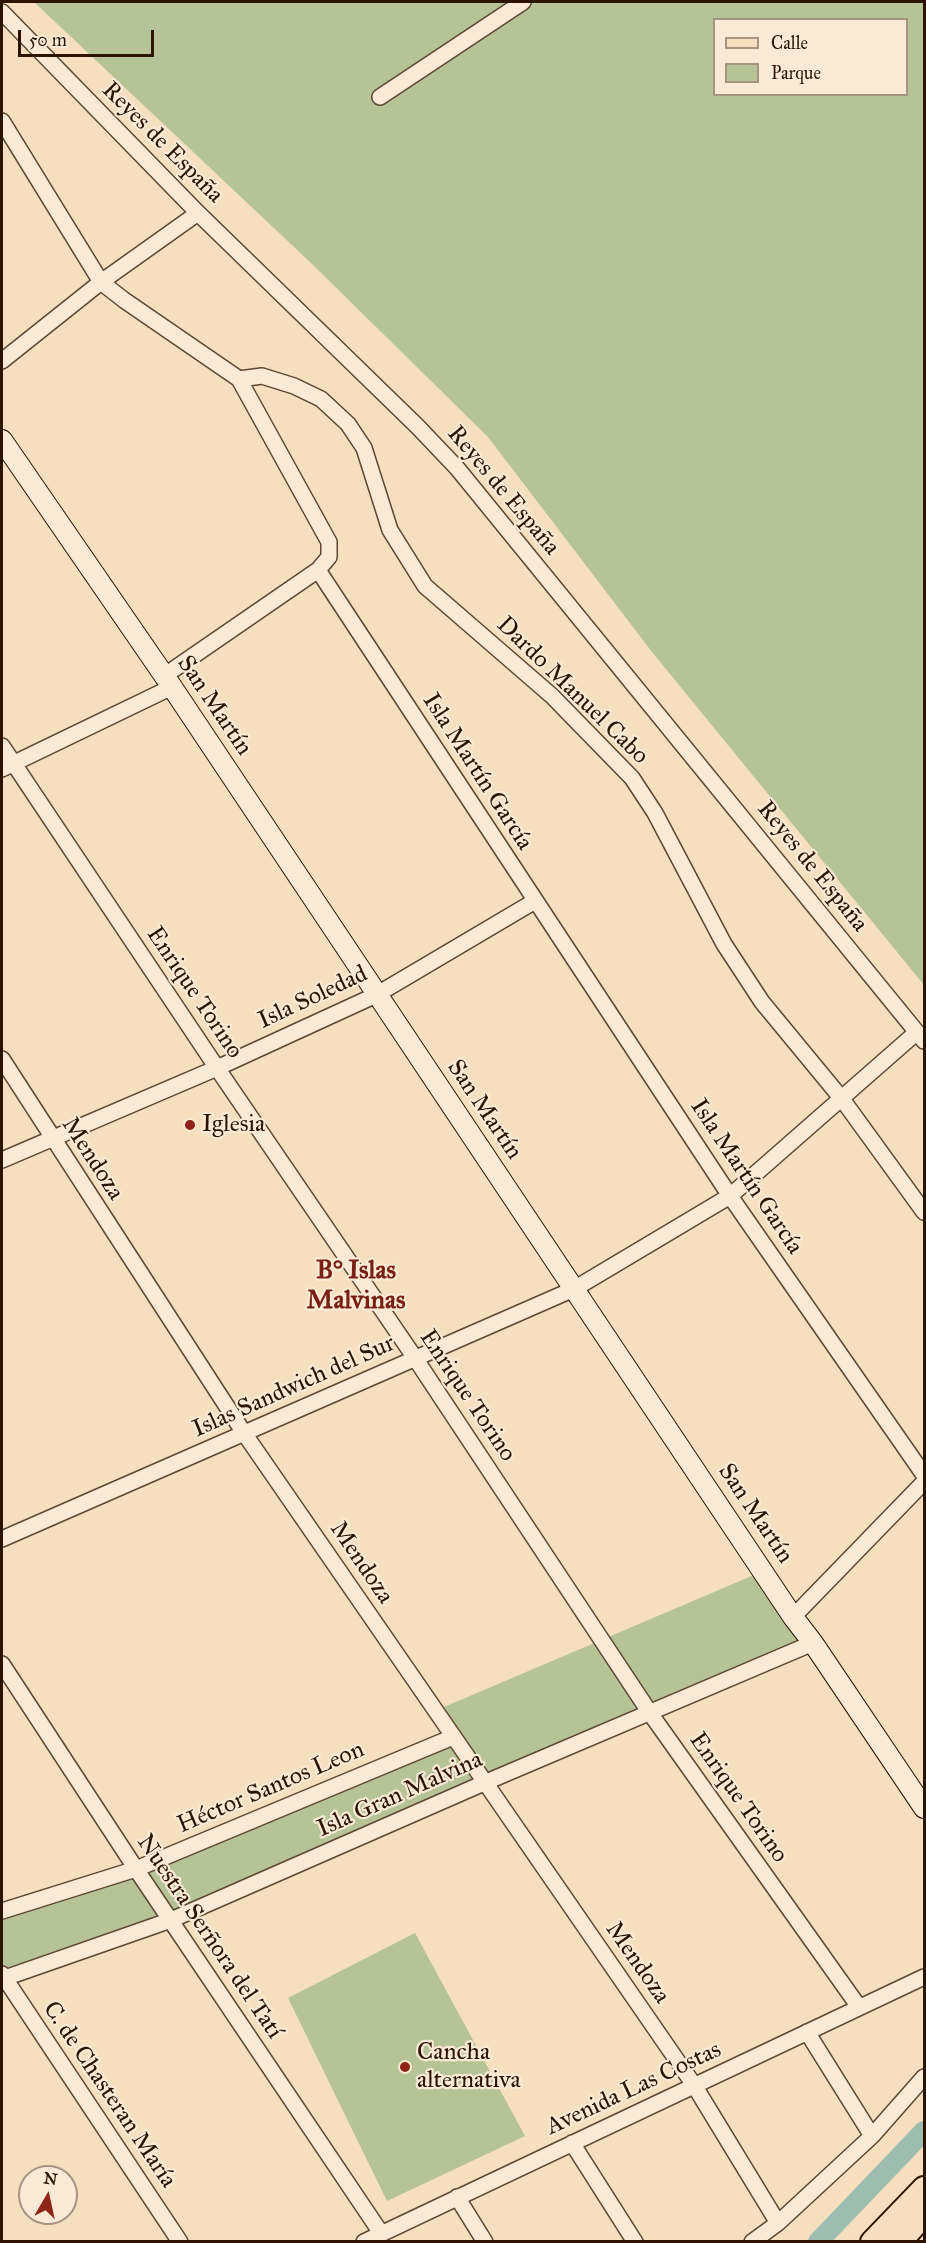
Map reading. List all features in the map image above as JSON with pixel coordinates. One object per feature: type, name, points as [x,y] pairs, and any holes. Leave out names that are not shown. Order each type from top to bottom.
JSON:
[{"type":"main road","name":"San Martín","points":[[2,440],[168,682],[793,1617],[924,1808]]},
{"type":"main road","points":[[872,2241],[924,2188]]},
{"type":"main road","points":[[900,2241],[924,2215]]},
{"type":"street","points":[[380,97],[523,2]]},
{"type":"street","name":"Reyes de España","points":[[2,12],[198,213],[418,427],[457,468],[921,1036]]},
{"type":"street","points":[[2,121],[101,282],[239,379],[329,542],[329,557],[318,570],[168,682],[7,766]]},
{"type":"street","points":[[2,361],[101,282],[198,213]]},
{"type":"street","name":"Dardo Manuel Cabo","points":[[239,379],[262,376],[294,386],[321,399],[348,423],[364,448],[390,530],[425,586],[552,696],[632,778],[655,813],[724,944],[762,1002],[842,1099],[924,1212]]},
{"type":"street","name":"Isla Martín García","points":[[318,570],[730,1196],[924,1474]]},
{"type":"street","name":"Enrique Torino","points":[[2,746],[7,766],[415,1358],[650,1713],[859,2007]]},
{"type":"street","name":"Isla Soledad","points":[[2,1160],[217,1068],[376,995],[535,901]]},
{"type":"street","name":"Islas Sandwich del Sur","points":[[2,1539],[574,1289],[730,1196],[842,1099],[921,1036]]},
{"type":"street","name":"Mendoza","points":[[2,1059],[244,1433],[694,2085],[778,2223]]},
{"type":"street","points":[[793,1617],[924,1482]]},
{"type":"street","name":"Isla Gran Malvina","points":[[2,1977],[171,1920],[813,1643]]},
{"type":"street","name":"Nuestra Serñora del Tatí","points":[[2,1664],[136,1869],[381,2233]]},
{"type":"street","name":"Héctor Santos Leon","points":[[2,1911],[136,1869],[453,1737]]},
{"type":"street","name":"C. de Chasteran María","points":[[2,1977],[180,2241]]},
{"type":"street","name":"Avenida Las Costas","points":[[364,2241],[924,1977]]},
{"type":"street","points":[[807,2032],[872,2136]]},
{"type":"street","points":[[752,2241],[778,2223],[872,2136],[924,2078]]},
{"type":"street","points":[[572,2143],[635,2241]]},
{"type":"street","points":[[457,2197],[485,2241]]},
{"type":"green space","points":[[34,2],[924,2],[924,985],[652,652],[488,437],[311,263]]},
{"type":"green space","points":[[761,1572],[811,1643],[171,1919],[2,1978],[2,1913],[454,1737],[437,1710]]},
{"type":"green space","name":"Cancha alternativa","points":[[415,1933],[525,2136],[387,2201],[288,1998]]},
{"type":"waterway","points":[[818,2242],[924,2131]]},
{"type":"place","name":"Iglesia","points":[[190,1125]]},
{"type":"place","name":"Cancha alternativa","points":[[405,2067]]},
{"type":"district","name":"B° Islas Malvinas","points":[[356,1287]]}]
